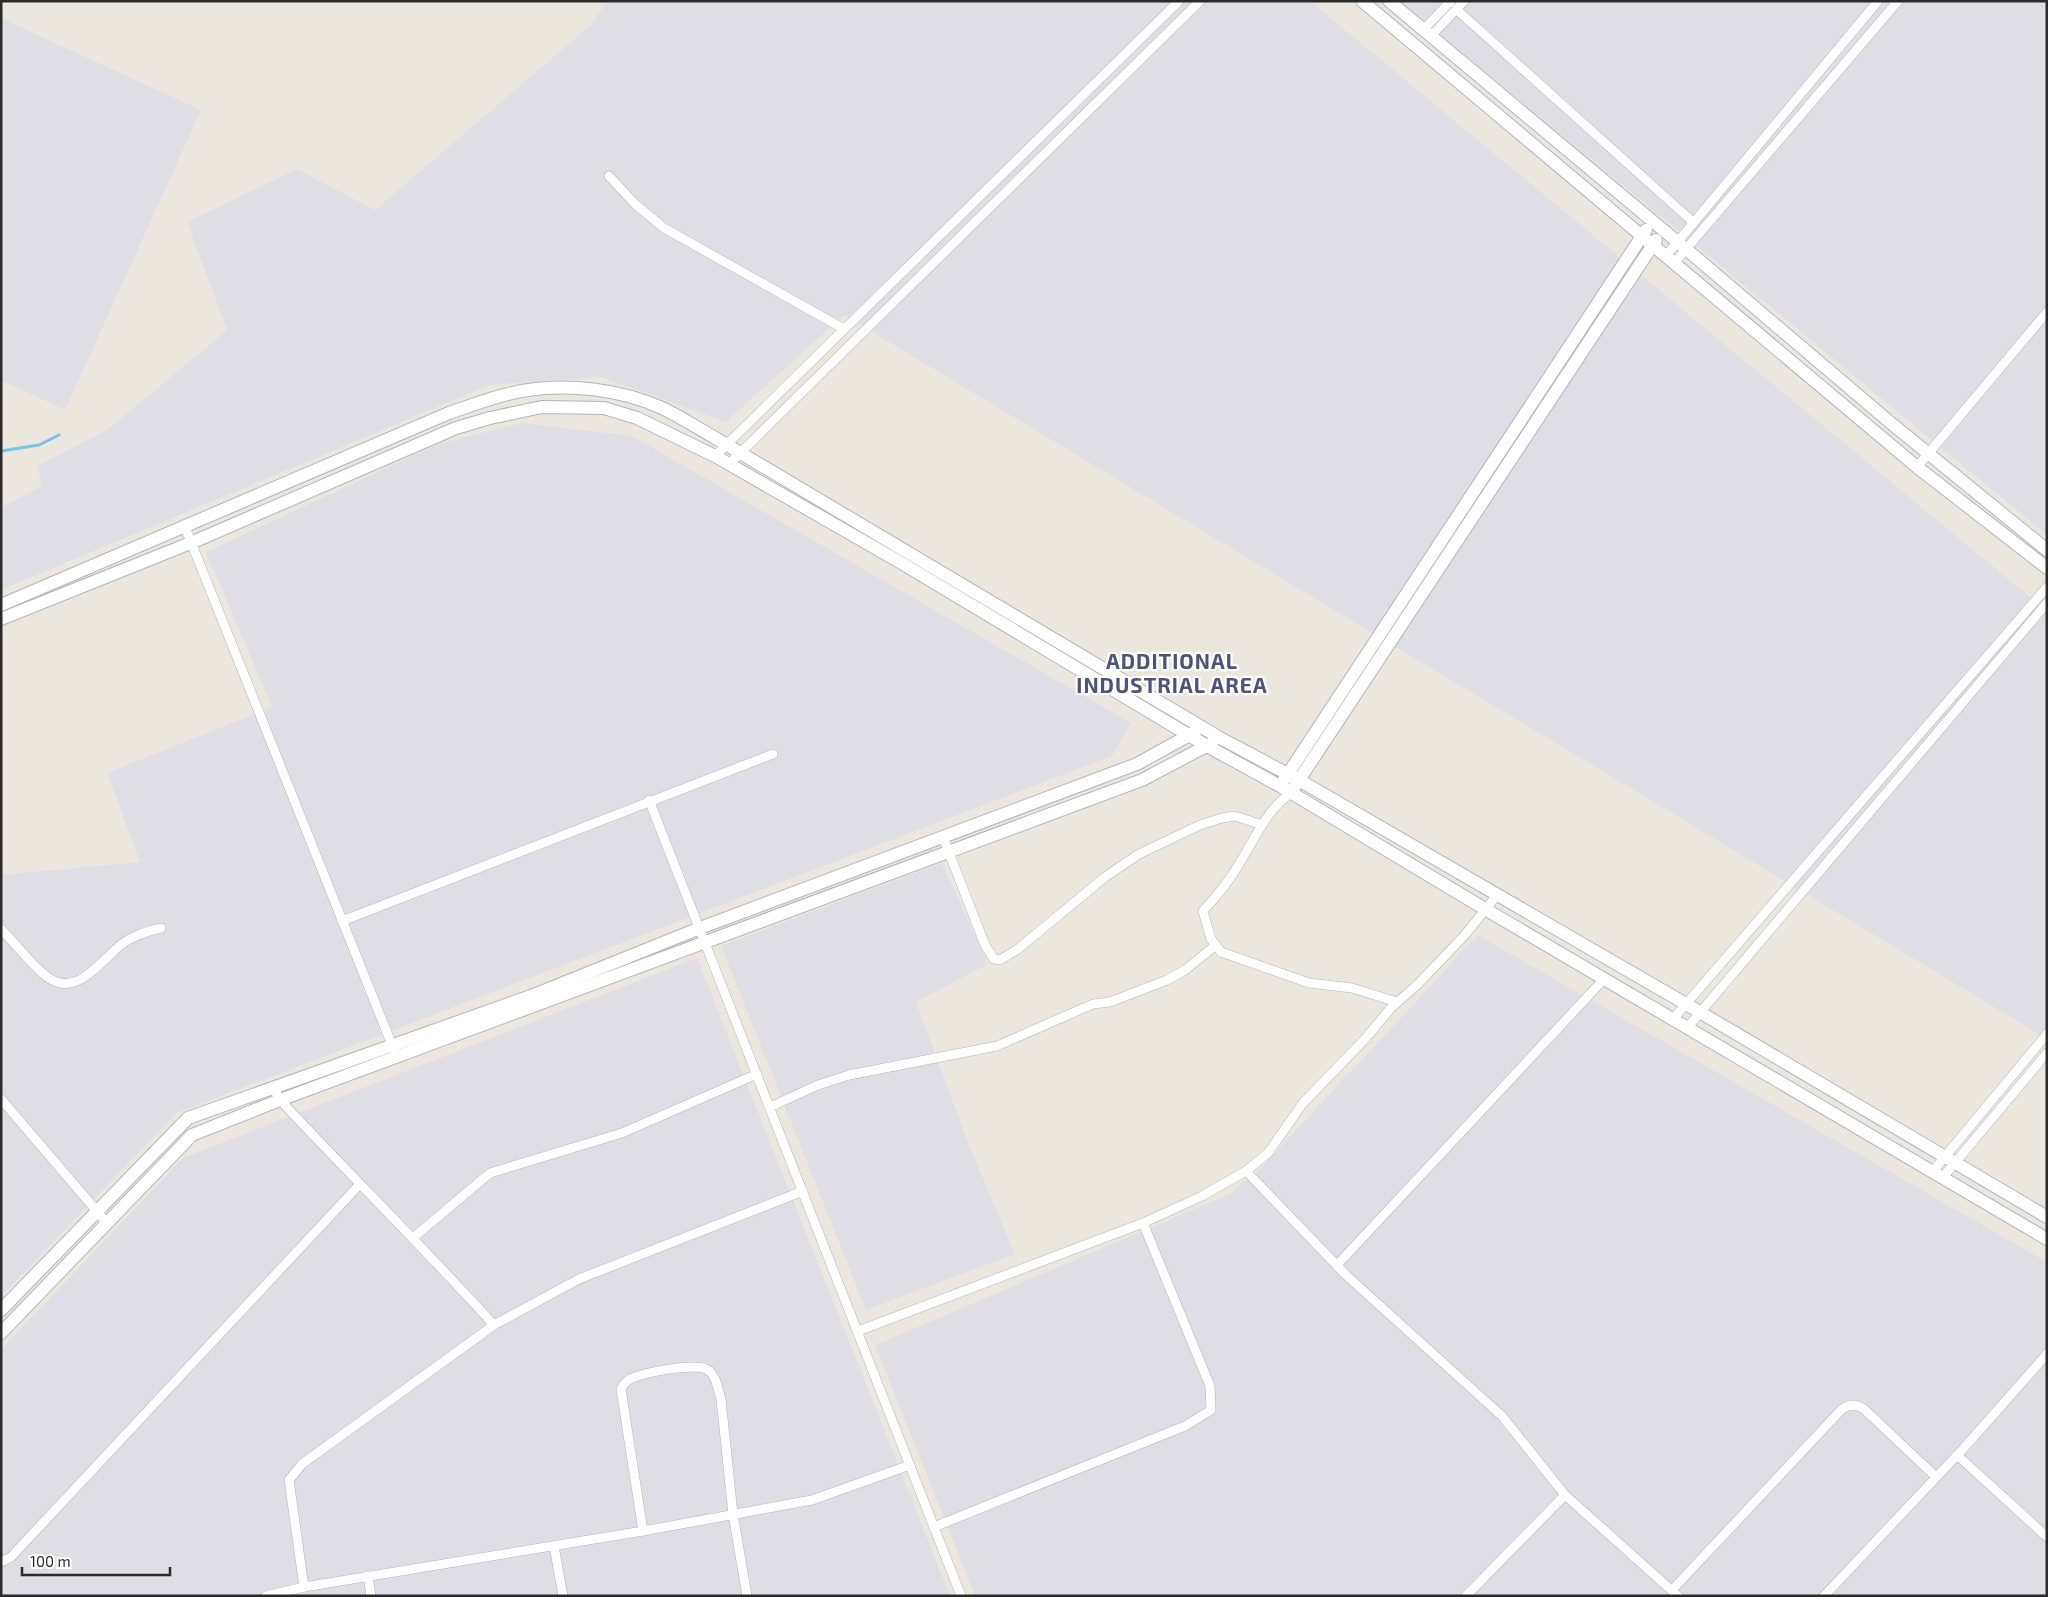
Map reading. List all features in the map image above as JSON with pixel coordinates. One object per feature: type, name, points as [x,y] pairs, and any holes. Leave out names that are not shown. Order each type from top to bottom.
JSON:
[{"type":"street","points":[[715,456],[1179,1]]},
{"type":"street","points":[[729,464],[1200,1]]},
{"type":"street","points":[[1362,1],[1917,467],[2047,568]]},
{"type":"street","points":[[1389,1],[1928,453],[2047,550]]},
{"type":"street","points":[[1428,32],[1453,5],[1464,1]]},
{"type":"street","points":[[1682,245],[1693,222],[1878,1]]},
{"type":"street","points":[[1671,259],[1898,1]]},
{"type":"street","points":[[1453,5],[1693,222]]},
{"type":"street","points":[[1136,44],[1147,53]]},
{"type":"street","points":[[609,176],[635,204],[664,228],[844,329]]},
{"type":"street","points":[[1294,777],[1652,222]]},
{"type":"street","points":[[1397,1002],[1352,988],[1309,983],[1221,952],[1211,939],[1203,911],[1222,891],[1262,825],[1662,230]]},
{"type":"street","points":[[1917,467],[2047,312]]},
{"type":"street","points":[[1,605],[449,413],[488,399],[522,391],[552,388],[604,391],[627,396],[662,408],[726,444],[1220,738],[1294,777],[1686,1004],[2047,1217]]},
{"type":"street","points":[[1,619],[193,542],[456,428],[527,409],[575,406],[625,412],[715,456],[898,561],[1191,735],[1206,746],[1286,789],[1485,910],[2047,1239]]},
{"type":"street","points":[[186,527],[395,1051]]},
{"type":"street","points":[[1673,1019],[2047,587]]},
{"type":"street","points":[[1687,1028],[2047,603]]},
{"type":"street","points":[[1,1333],[192,1135],[700,928],[1137,764],[1203,727]]},
{"type":"street","points":[[1,1310],[188,1118],[273,1087],[395,1051],[705,942],[1142,780],[1220,738]]},
{"type":"street","points":[[342,922],[649,800],[773,754]]},
{"type":"street","points":[[649,800],[961,1596]]},
{"type":"street","points":[[943,837],[985,945],[994,959],[1000,960],[1018,950],[1105,877],[1140,854],[1200,825],[1222,818],[1235,816],[1262,825]]},
{"type":"street","points":[[858,1331],[1143,1223],[1202,1196],[1246,1171],[1268,1152],[1303,1103],[1366,1039],[1397,1002],[1464,936],[1497,895]]},
{"type":"street","points":[[1,928],[46,976],[58,982],[70,983],[92,972],[122,944],[142,933],[160,928]]},
{"type":"street","points":[[770,1107],[818,1085],[849,1075],[997,1046],[1093,1004],[1110,1002],[1167,980],[1185,970],[1216,945]]},
{"type":"street","points":[[1337,1265],[1604,979]]},
{"type":"street","points":[[1950,1160],[2047,1034]]},
{"type":"street","points":[[1938,1174],[2047,1053]]},
{"type":"street","points":[[414,1237],[490,1173],[622,1133],[757,1074]]},
{"type":"street","points":[[273,1087],[280,1100],[360,1184],[414,1237],[494,1325]]},
{"type":"street","points":[[1,1100],[107,1223]]},
{"type":"street","points":[[1246,1171],[1337,1265],[1502,1416],[1565,1495],[1675,1593],[1842,1409],[1848,1406],[1854,1405],[1864,1409],[1936,1477]]},
{"type":"street","points":[[1,1562],[11,1557],[360,1184]]},
{"type":"street","points":[[304,1587],[289,1480],[302,1464],[494,1325],[579,1279],[803,1191]]},
{"type":"street","points":[[934,1527],[1185,1426],[1211,1410],[1210,1386],[1143,1223]]},
{"type":"street","points":[[1824,1596],[1958,1455],[2047,1354]]},
{"type":"street","points":[[644,1531],[621,1389],[625,1382],[634,1377],[652,1372],[698,1367],[706,1369],[712,1373],[721,1400],[733,1514],[747,1596]]},
{"type":"street","points":[[1958,1455],[2047,1537]]},
{"type":"street","points":[[266,1596],[304,1587],[644,1531],[812,1500],[910,1465]]},
{"type":"street","points":[[1466,1596],[1565,1495]]},
{"type":"street","points":[[554,1546],[563,1596]]},
{"type":"street","points":[[368,1576],[371,1596]]},
{"type":"shaded area","points":[[607,1],[1310,1],[2047,611],[2047,1039],[844,315],[726,422],[601,377],[489,385],[1,590],[1,507],[42,486],[37,466],[107,430],[227,330],[187,222],[297,169],[375,210],[592,24]]},
{"type":"shaded area","points":[[1400,1],[2047,1],[2047,535]]},
{"type":"shaded area","points":[[1,18],[201,110],[65,410],[1,380]]},
{"type":"shaded area","points":[[522,423],[632,436],[1131,723],[1112,756],[176,1113],[1,1297],[1,875],[140,862],[107,773],[272,707],[206,552],[438,444]]},
{"type":"shaded area","points":[[942,863],[988,964],[916,1002],[969,1145],[1015,1254],[866,1310],[721,946]]},
{"type":"shaded area","points":[[1478,935],[2047,1262],[2047,1596],[975,1596],[875,1345],[1230,1194],[1257,1172]]},
{"type":"shaded area","points":[[697,958],[950,1596],[1,1596],[1,1350],[183,1158]]},
{"type":"waterway","points":[[1,451],[39,445],[59,435]]},
{"type":"district","name":"ADDITIONAL INDUSTRIAL AREA","points":[[1172,674]]}]
